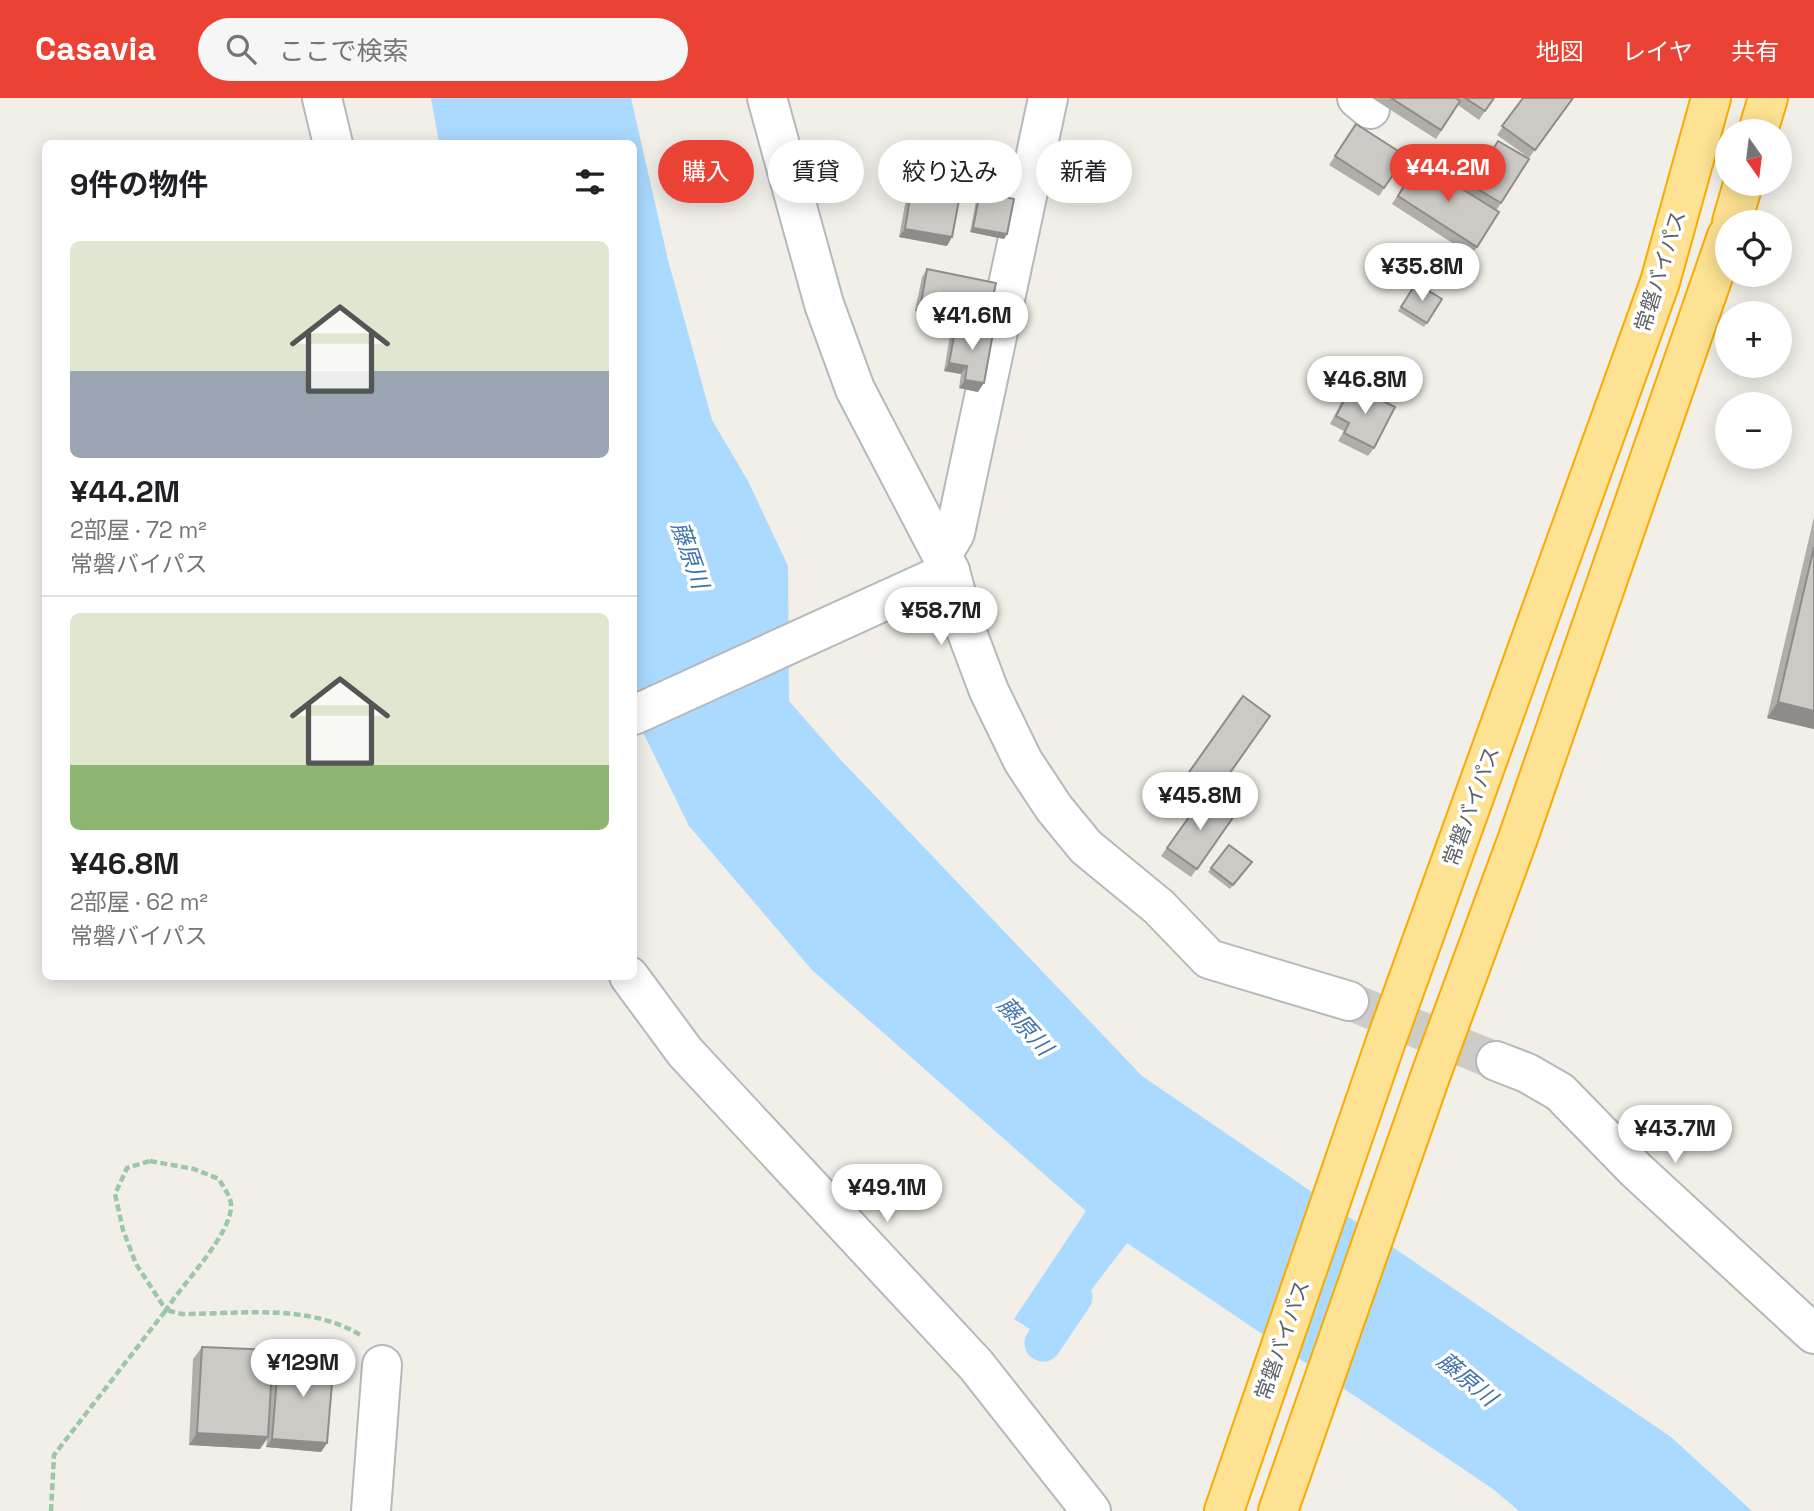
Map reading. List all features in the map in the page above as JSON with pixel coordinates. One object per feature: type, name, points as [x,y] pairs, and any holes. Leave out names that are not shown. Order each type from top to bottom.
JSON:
[{"type":"highway","name":"常磐バイパス","points":[[1224,1511],[1386,1041],[1660,282],[1711,98]]},
{"type":"highway","points":[[1762,119],[1768,98]]},
{"type":"highway","points":[[1278,1511],[1431,1074],[1518,838],[1715,271]]},
{"type":"street","points":[[322,98],[332,140]]},
{"type":"street","points":[[766,98],[824,303],[855,388],[946,563],[966,630],[1023,761],[1054,808],[1086,846],[1159,907],[1209,959],[1349,1001]]},
{"type":"street","points":[[637,714],[946,563],[955,533],[1048,98]]},
{"type":"street","points":[[632,980],[685,1052],[976,1365],[1090,1511]]},
{"type":"street","points":[[1496,1061],[1527,1073],[1560,1092],[1636,1170],[1814,1334]]},
{"type":"street","points":[[371,1511],[382,1365]]},
{"type":"path","points":[[51,1511],[54,1455],[166,1310],[183,1283],[218,1242],[230,1218],[231,1200],[219,1179],[194,1169],[150,1161],[127,1168],[115,1194],[123,1230],[136,1264],[166,1310],[182,1314],[303,1313],[342,1324],[370,1341],[382,1365]]},
{"type":"water","name":"藤原川","points":[[431,98],[631,98],[668,260],[712,420],[748,481],[788,566],[789,701],[838,757],[1142,1076],[1671,1437],[1752,1511],[1519,1511],[1493,1489],[1127,1243],[1051,1343],[1014,1319],[1086,1211],[812,970],[689,826],[637,720],[637,140],[438,140]]},
{"type":"building","points":[[1391,98],[1455,98],[1460,101],[1441,130]]},
{"type":"building","points":[[1465,98],[1494,98],[1485,111]]},
{"type":"building","points":[[1523,98],[1573,98],[1535,150],[1502,126]]},
{"type":"building","points":[[1356,124],[1406,156],[1384,188],[1335,156]]},
{"type":"building","points":[[1498,141],[1529,159],[1501,203],[1471,185]]},
{"type":"building","points":[[1419,162],[1499,212],[1477,247],[1398,196]]},
{"type":"building","points":[[909,203],[958,203],[952,237],[905,229]]},
{"type":"building","points":[[978,203],[1013,203],[1007,234],[973,228]]},
{"type":"building","points":[[927,269],[996,283],[989,316],[921,303]]},
{"type":"building","points":[[1416,283],[1442,299],[1427,323],[1401,307]]},
{"type":"building","points":[[956,326],[993,333],[984,383],[965,380],[967,366],[949,363]]},
{"type":"building","points":[[1352,385],[1395,407],[1374,448],[1344,433],[1349,423],[1336,416]]},
{"type":"building","points":[[1814,547],[1814,711],[1778,702]]},
{"type":"building","points":[[1243,696],[1270,716],[1215,794],[1187,775]]},
{"type":"building","points":[[1204,796],[1234,816],[1197,869],[1167,848]]},
{"type":"building","points":[[1229,845],[1252,862],[1233,885],[1211,868]]},
{"type":"building","points":[[202,1347],[273,1350],[268,1437],[197,1433]]},
{"type":"building","points":[[279,1354],[334,1359],[327,1443],[272,1439]]},
{"type":"waterway","points":[[1043,1343],[1074,1297]]},
{"type":"tunnel","points":[[1349,1001],[1496,1061]]}]
